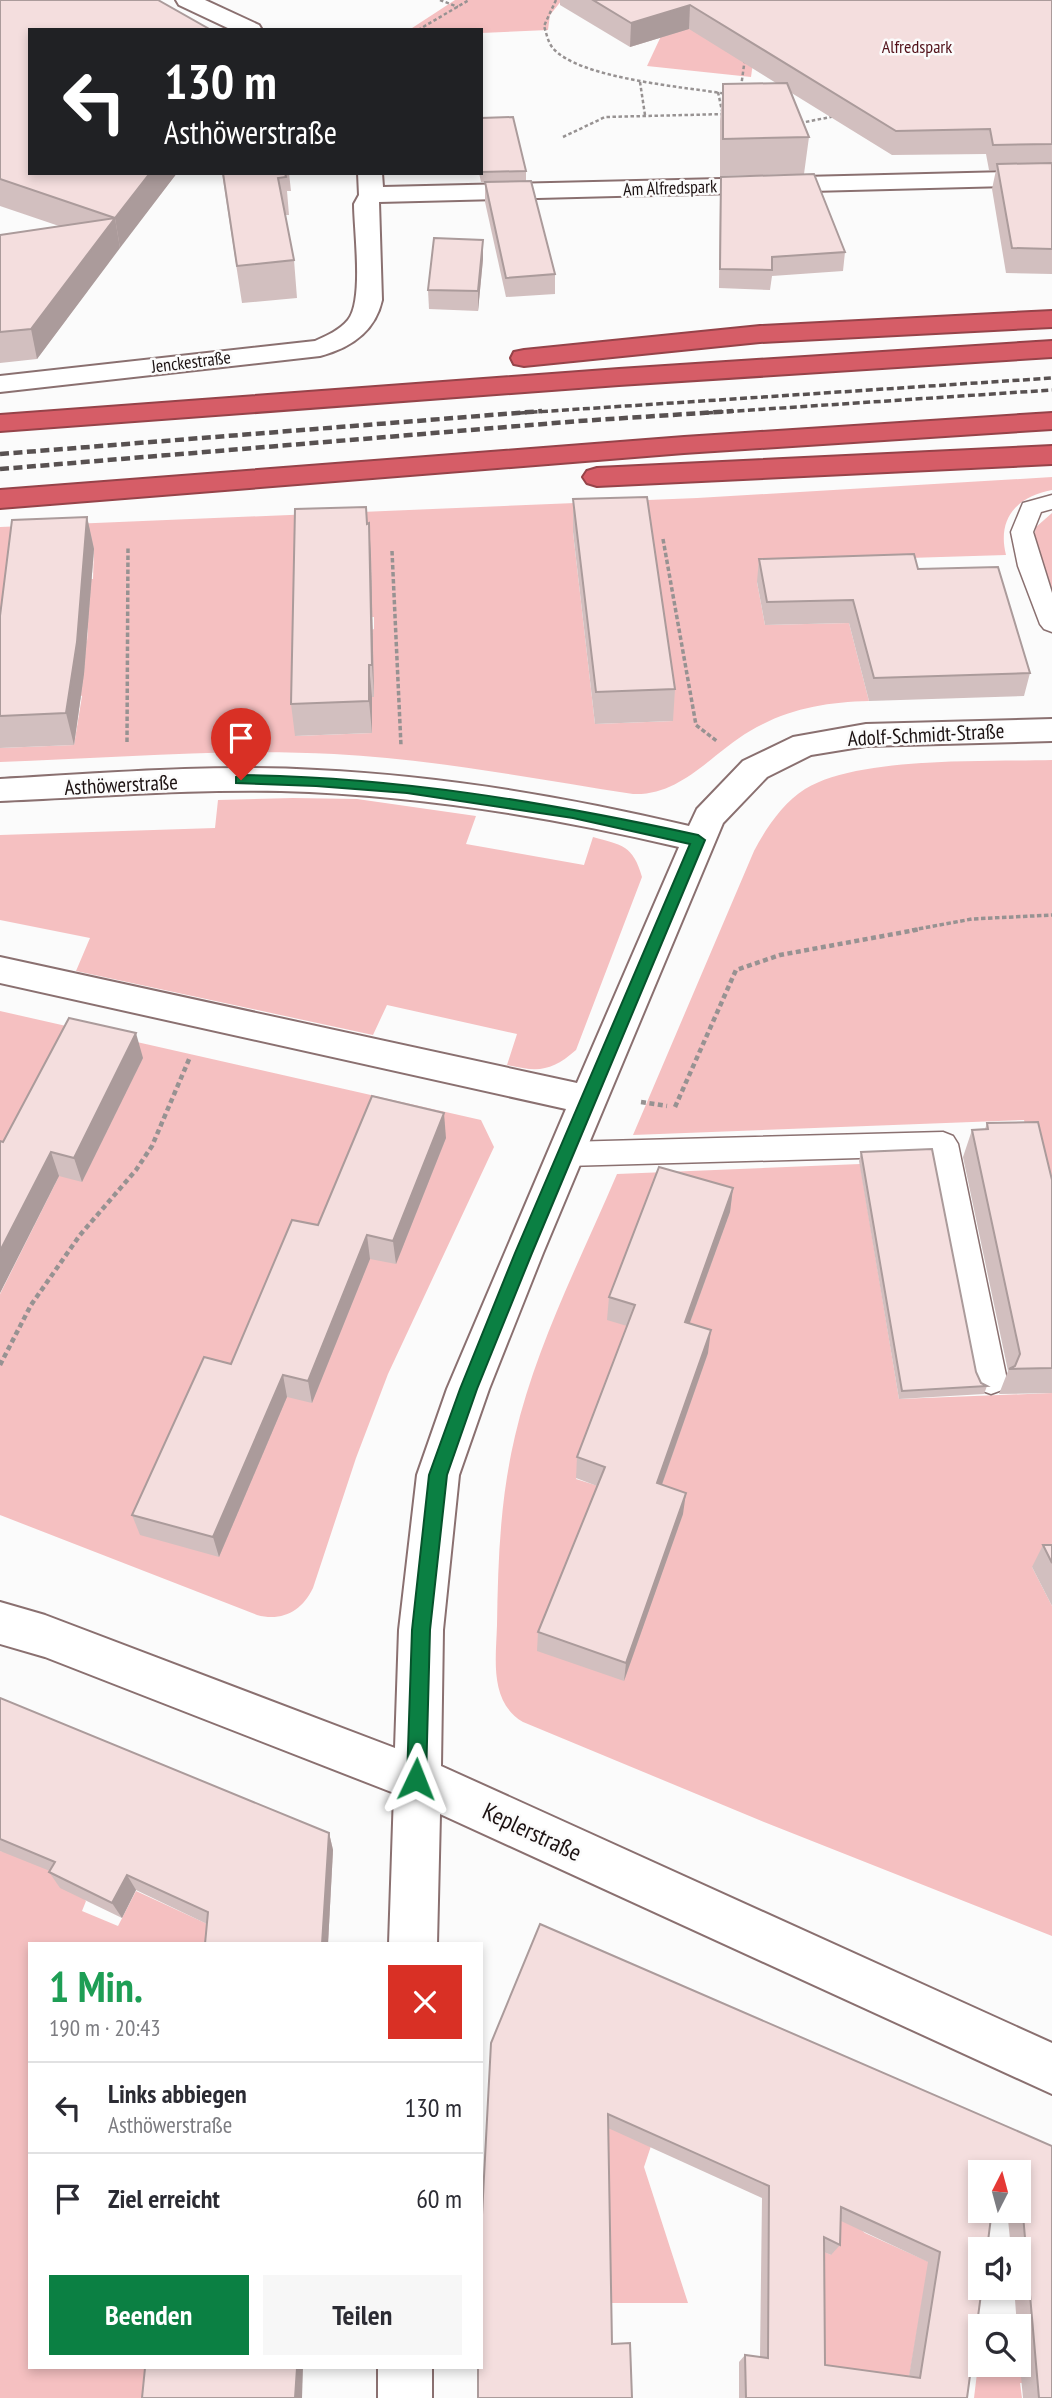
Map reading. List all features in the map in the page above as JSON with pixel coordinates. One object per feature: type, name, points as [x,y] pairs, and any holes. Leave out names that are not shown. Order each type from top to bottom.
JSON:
[{"type":"highway","points":[[46,419],[278,382],[760,334],[1052,319]]},
{"type":"highway","points":[[0,423],[619,377],[1052,349]]},
{"type":"highway","points":[[0,499],[684,445],[1052,421]]},
{"type":"highway","points":[[80,492],[427,485],[1052,455]]},
{"type":"street","points":[[187,0],[247,28]]},
{"type":"street","name":"Am Alfredspark","points":[[368,312],[366,204],[371,184],[1052,178]]},
{"type":"street","name":"Jenckestraße","points":[[0,384],[320,348],[346,338],[368,312]]},
{"type":"street","name":"Adolf-Schmidt-Straße","points":[[413,1942],[421,1630],[438,1475],[468,1389],[709,817],[755,769],[804,746],[866,735],[1052,730]]},
{"type":"street","name":"Asthöwerstraße","points":[[0,790],[216,780],[316,781],[407,788],[511,803],[573,813],[698,840]]},
{"type":"street","points":[[0,970],[589,1100]]},
{"type":"street","name":"Keplerstraße","points":[[0,1623],[44,1636],[416,1779],[1052,2069]]},
{"type":"street","points":[[405,2369],[405,2398]]},
{"type":"lane","points":[[1052,502],[1031,508],[1022,533],[1030,566],[1052,624]]},
{"type":"lane","points":[[566,1154],[943,1144],[991,1380]]},
{"type":"path","points":[[440,0],[458,7]]},
{"type":"path","points":[[421,28],[469,0]]},
{"type":"path","points":[[556,0],[544,18],[545,37],[571,62],[640,82],[730,95]]},
{"type":"path","points":[[741,88],[747,52]]},
{"type":"path","points":[[640,82],[645,116]]},
{"type":"path","points":[[719,92],[723,114]]},
{"type":"path","points":[[563,137],[605,117],[736,113]]},
{"type":"path","points":[[791,119],[800,123],[837,116]]},
{"type":"path","points":[[663,539],[696,725],[721,745]]},
{"type":"path","points":[[128,548],[129,719]]},
{"type":"path","points":[[392,551],[402,754]]},
{"type":"path","points":[[639,1101],[677,1107],[736,970],[780,955],[972,919],[1052,915]]},
{"type":"path","points":[[0,1365],[31,1306],[80,1235],[136,1170],[152,1146],[190,1056]]},
{"type":"shaded area","points":[[455,0],[562,0],[550,15],[548,30],[483,33],[483,28],[412,28]]},
{"type":"shaded area","points":[[678,0],[755,48],[751,77],[647,66]]},
{"type":"shaded area","points":[[1052,477],[1052,490],[1039,493],[1019,504],[1007,520],[1004,531],[1006,555],[876,559],[880,578],[757,582],[765,625],[849,623],[869,701],[822,705],[778,717],[736,740],[681,781],[650,793],[633,794],[446,765],[293,752],[0,762],[0,748],[74,745],[82,696],[79,695],[81,675],[5,678],[0,721],[0,527],[697,498]],"holes":[[[645,530],[647,547],[650,547],[655,607],[659,607],[661,620],[657,620],[673,721],[595,724],[573,532]],[[368,539],[371,556],[371,617],[374,617],[374,629],[371,630],[374,696],[372,733],[296,736],[299,541]],[[94,549],[93,579],[90,579],[85,628],[88,628],[87,641],[84,641],[81,673],[5,677],[20,552]]]},
{"type":"shaded area","points":[[1052,513],[1052,597],[1034,537],[1036,527]]},
{"type":"shaded area","points":[[1052,760],[1052,1253],[1024,1120],[633,1135],[754,851],[789,801],[805,789],[828,778],[857,771],[924,763]]},
{"type":"shaded area","points":[[357,799],[476,816],[466,844],[584,865],[593,837],[619,845],[630,852],[642,877],[576,1050],[551,1066],[536,1069],[518,1067],[507,1065],[517,1034],[387,1005],[373,1035],[76,971],[90,938],[0,920],[0,835],[215,828],[218,800]]},
{"type":"shaded area","points":[[0,1011],[481,1120],[494,1147],[388,1374],[356,1458],[313,1588],[303,1603],[290,1613],[275,1617],[257,1615],[0,1515],[0,1294],[58,1178],[0,1164]]},
{"type":"shaded area","points":[[860,1164],[899,1399],[1052,1393],[1052,1566],[1032,1567],[1052,1606],[1052,1936],[764,1822],[523,1722],[504,1703],[496,1665],[498,1577],[506,1483],[515,1436],[547,1336],[617,1174]],"holes":[[[729,1212],[682,1344],[655,1504],[576,1479],[633,1328]]]},
{"type":"shaded area","points":[[0,1851],[48,1857],[86,1901],[82,1911],[118,1926],[136,1891],[216,1928],[214,1942],[28,1942],[28,2369],[155,2369],[152,2398],[0,2398]]},
{"type":"shaded area","points":[[590,2104],[655,2134],[644,2167],[688,2303],[607,2303]]},
{"type":"shaded area","points":[[832,2206],[865,2233],[929,2262],[908,2384],[816,2371],[815,2247],[831,2255]]},
{"type":"shaded area","points":[[1031,2372],[1032,2383],[1020,2383],[1022,2398],[974,2398],[977,2377],[1031,2377]]},
{"type":"building","points":[[0,0],[158,0],[207,28],[28,28],[28,175],[148,175],[115,218],[0,179]]},
{"type":"building","points":[[593,0],[1052,0],[1052,144],[993,145],[990,129],[896,131],[690,5],[631,23]]},
{"type":"building","points":[[787,83],[809,137],[723,139],[723,84]]},
{"type":"building","points":[[513,117],[526,171],[483,172],[483,118]]},
{"type":"building","points":[[1052,163],[1052,249],[1012,248],[997,164]]},
{"type":"building","points":[[814,174],[845,252],[772,257],[772,270],[720,269],[721,177]]},
{"type":"building","points":[[223,175],[286,175],[278,178],[294,260],[237,266]]},
{"type":"building","points":[[531,181],[555,274],[506,278],[485,182]]},
{"type":"building","points":[[115,218],[31,329],[0,332],[0,235]]},
{"type":"building","points":[[434,238],[483,240],[478,291],[428,290]]},
{"type":"building","points":[[647,497],[675,689],[596,692],[573,499]]},
{"type":"building","points":[[366,507],[367,524],[369,523],[372,665],[369,665],[369,701],[291,704],[295,509]]},
{"type":"building","points":[[87,517],[77,642],[66,713],[0,716],[0,616],[12,520]]},
{"type":"building","points":[[914,554],[918,569],[998,567],[1030,673],[874,678],[853,600],[767,602],[759,559]]},
{"type":"building","points":[[69,1018],[136,1033],[74,1158],[51,1152],[0,1251],[0,1141],[3,1142]]},
{"type":"building","points":[[372,1096],[444,1113],[393,1241],[367,1235],[308,1381],[283,1375],[213,1537],[132,1515],[204,1357],[231,1364],[292,1220],[318,1225]]},
{"type":"building","points":[[1038,1122],[1052,1180],[1052,1368],[1009,1369],[1015,1366],[1020,1354],[972,1130],[988,1129],[987,1123]]},
{"type":"building","points":[[932,1149],[976,1372],[981,1383],[987,1386],[902,1391],[861,1152]]},
{"type":"building","points":[[659,1167],[733,1188],[685,1322],[711,1330],[657,1483],[686,1493],[626,1663],[538,1632],[605,1467],[577,1457],[635,1305],[609,1297]]},
{"type":"building","points":[[1043,1545],[1052,1545],[1052,1563]]},
{"type":"building","points":[[0,1698],[329,1833],[322,1942],[205,1942],[208,1912],[127,1875],[112,1903],[49,1872],[55,1862],[0,1839]]},
{"type":"building","points":[[540,1924],[1052,2146],[1052,2398],[1039,2398],[1030,2300],[1031,2237],[1025,2237],[1024,2223],[1031,2223],[1031,2160],[968,2160],[968,2223],[990,2223],[989,2237],[968,2237],[968,2300],[980,2300],[978,2314],[968,2314],[970,2377],[967,2398],[746,2398],[745,2355],[768,2358],[769,2186],[608,2114],[612,2344],[630,2343],[632,2398],[478,2398],[478,2369],[483,2369],[483,2196],[491,2043]],"holes":[[[841,2207],[940,2252],[920,2378],[825,2365],[824,2237],[840,2245]]]},
{"type":"building","points":[[145,2369],[297,2369],[295,2398],[142,2398]]},
{"type":"railway","points":[[520,413],[1052,378]]},
{"type":"railway","points":[[706,413],[1052,390]]},
{"type":"railway","points":[[0,454],[542,411]]},
{"type":"railway","points":[[0,469],[579,421],[733,411]]},
{"type":"route","points":[[241,780],[316,781],[407,788],[573,813],[698,840],[523,1253],[468,1389],[438,1475],[421,1630],[416,1779]]},
{"type":"park label","name":"Alfredspark","points":[[917,47]]}]
